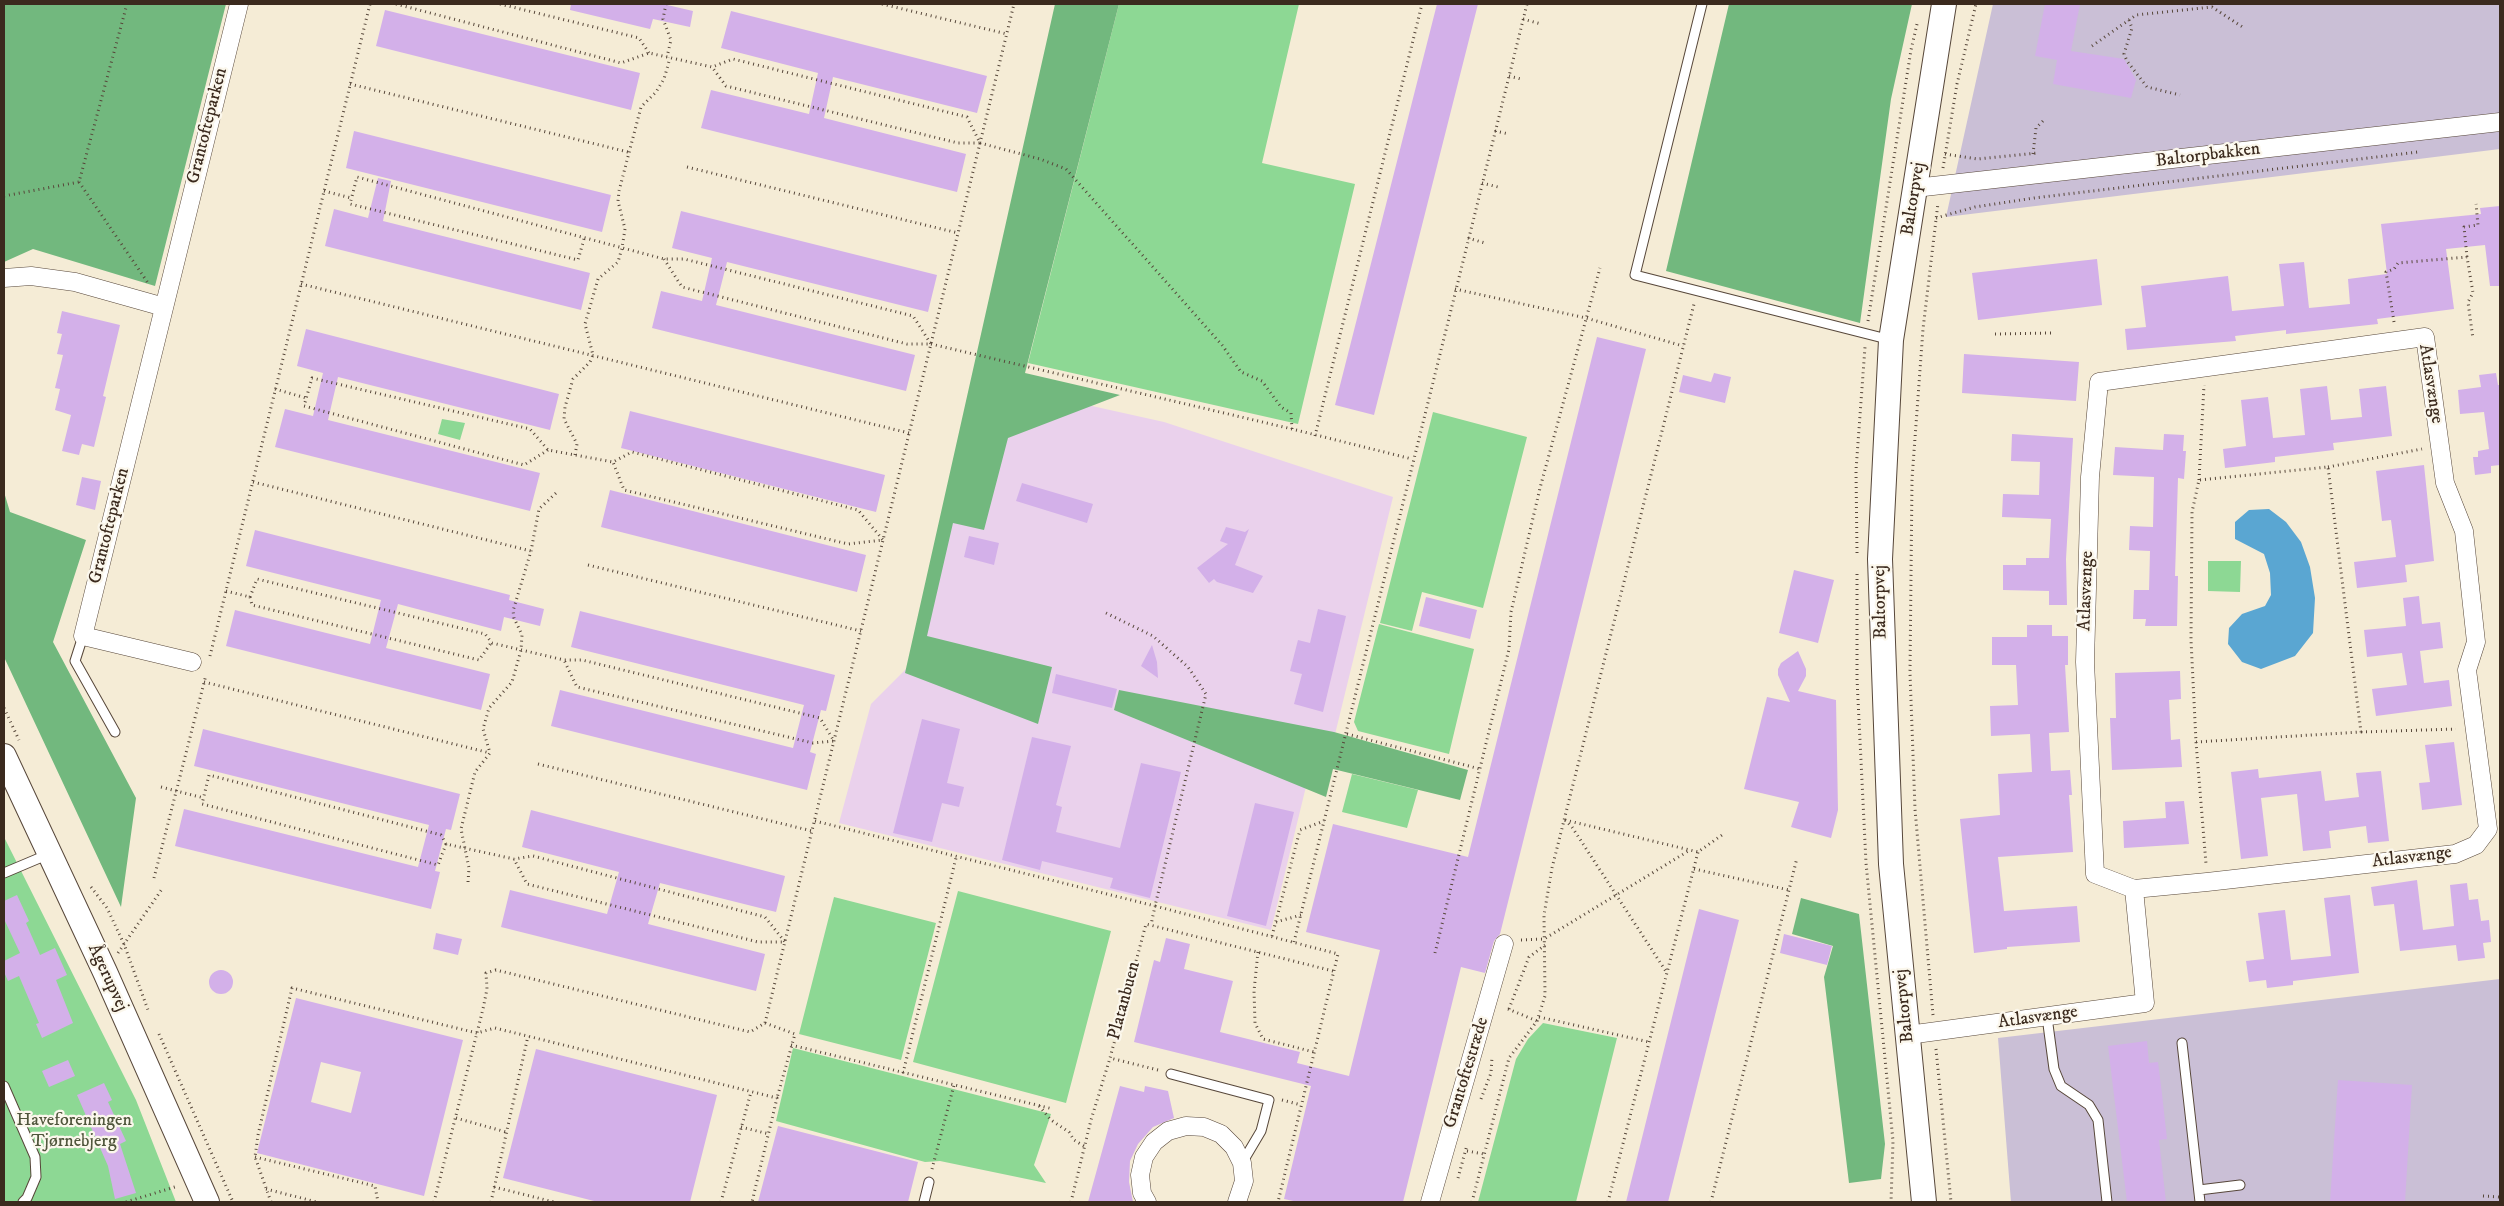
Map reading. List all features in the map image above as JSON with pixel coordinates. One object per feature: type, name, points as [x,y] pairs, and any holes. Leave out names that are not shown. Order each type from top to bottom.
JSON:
[{"type":"street","name":"Grantofteparken","points":[[83,636],[239,4]]},
{"type":"street","name":"Baltorpvej","points":[[1924,1202],[1891,864],[1880,559],[1891,340],[1944,4]]},
{"type":"street","name":"Baltorpbakken","points":[[1916,188],[2500,122]]},
{"type":"street","points":[[4,278],[31,276],[75,282],[164,307]]},
{"type":"street","name":"Atlasvænge","points":[[2425,337],[2440,446],[2445,483],[2464,531],[2476,642],[2466,670],[2488,829],[2476,845],[2455,854],[2134,889],[2095,874],[2085,662],[2090,478],[2099,382],[2425,337]]},
{"type":"street","points":[[83,636],[200,664]]},
{"type":"street","name":"Ågerupvej","points":[[4,756],[105,972],[199,1180],[207,1202]]},
{"type":"street","name":"Atlasvænge","points":[[1908,1035],[2145,1004],[2134,889]]},
{"type":"street","name":"Grantoftestræde","points":[[1430,1202],[1504,944]]},
{"type":"street","points":[[1147,1202],[1142,1193],[1140,1175],[1144,1157],[1154,1142],[1168,1131],[1186,1126],[1204,1127],[1220,1134],[1234,1147],[1242,1163],[1244,1181],[1237,1202]]},
{"type":"lane","points":[[1702,4],[1635,275],[1891,340]]},
{"type":"lane","points":[[83,636],[76,661],[116,732]]},
{"type":"lane","points":[[4,873],[49,854]]},
{"type":"lane","points":[[2047,1017],[2054,1069],[2061,1086],[2088,1105],[2098,1120],[2107,1202]]},
{"type":"lane","points":[[2182,1043],[2200,1202]]},
{"type":"lane","points":[[1171,1074],[1269,1100],[1261,1131],[1242,1163]]},
{"type":"lane","points":[[4,1086],[35,1156],[36,1177],[25,1200]]},
{"type":"lane","points":[[924,1202],[929,1182]]},
{"type":"lane","points":[[2199,1190],[2240,1185]]},
{"type":"path","points":[[127,4],[80,182],[164,307]]},
{"type":"path","points":[[210,658],[370,4]]},
{"type":"path","points":[[396,4],[621,63],[649,53],[712,68],[733,59],[967,117],[980,143]]},
{"type":"path","points":[[500,4],[639,38],[649,53]]},
{"type":"path","points":[[575,455],[577,444],[564,419],[565,407],[573,379],[590,362],[593,355],[585,324],[594,290],[598,279],[618,262],[622,248],[625,229],[618,201],[619,191],[641,107],[656,92],[664,79],[671,40],[663,20],[666,4]]},
{"type":"path","points":[[882,4],[1007,34]]},
{"type":"path","points":[[434,1202],[487,989],[486,973],[496,970],[750,1032],[765,1023],[1014,4]]},
{"type":"path","points":[[1315,436],[1422,4]]},
{"type":"path","points":[[1294,942],[1412,460],[1527,4]]},
{"type":"path","points":[[1951,1202],[1915,810],[1910,673],[1912,479],[1923,329],[1940,186],[1957,84],[1976,4]]},
{"type":"path","points":[[2092,46],[2136,15],[2212,6],[2244,28]]},
{"type":"path","points":[[1523,19],[1541,24]]},
{"type":"path","points":[[2129,20],[2132,28],[2124,54],[2127,61],[2146,87],[2180,95]]},
{"type":"path","points":[[712,68],[726,86],[958,143],[980,143],[1049,162],[1066,169],[1222,345],[1241,372],[1262,381],[1281,407],[1291,412],[1292,429]]},
{"type":"path","points":[[1509,76],[1521,79]]},
{"type":"path","points":[[350,84],[628,152]]},
{"type":"path","points":[[2033,154],[2036,128],[2044,120]]},
{"type":"path","points":[[1495,131],[1509,134]]},
{"type":"path","points":[[1936,218],[1975,207],[2034,198],[2423,152]]},
{"type":"path","points":[[687,167],[958,233]]},
{"type":"path","points":[[584,239],[578,260],[350,204],[356,178],[664,259],[684,259],[913,316],[931,344]]},
{"type":"path","points":[[4,196],[80,182]]},
{"type":"path","points":[[1482,183],[1498,187]]},
{"type":"path","points":[[324,191],[351,198]]},
{"type":"path","points":[[2473,339],[2468,302],[2473,293],[2464,227],[2478,225],[2476,204]]},
{"type":"path","points":[[1468,238],[1485,243]]},
{"type":"path","points":[[2400,322],[2392,322],[2386,272],[2394,269],[2398,263],[2467,257]]},
{"type":"path","points":[[664,259],[682,287],[907,344],[931,344],[1292,429],[1412,460]]},
{"type":"path","points":[[1435,953],[1509,649],[1511,612],[1535,507],[1600,268]]},
{"type":"path","points":[[301,284],[909,433]]},
{"type":"path","points":[[1455,289],[1586,318],[1683,346]]},
{"type":"path","points":[[1472,1202],[1509,1058],[1538,1019],[1545,996],[1544,915],[1564,820],[1698,291]]},
{"type":"path","points":[[1995,334],[2051,333]]},
{"type":"path","points":[[2205,367],[2199,480],[2192,512],[2191,640],[2196,742],[2207,882]]},
{"type":"path","points":[[548,450],[524,464],[304,406],[312,378],[530,429],[548,450],[613,462],[632,452],[858,510],[883,540]]},
{"type":"path","points":[[275,389],[306,398]]},
{"type":"path","points":[[2199,480],[2328,467],[2440,446]]},
{"type":"path","points":[[613,462],[624,490],[848,544],[883,540]]},
{"type":"path","points":[[2328,467],[2361,732]]},
{"type":"path","points":[[253,482],[531,550]]},
{"type":"path","points":[[490,753],[484,729],[489,708],[512,682],[520,650],[522,635],[514,618],[514,611],[531,550],[539,509],[556,493]]},
{"type":"path","points":[[588,565],[861,631]]},
{"type":"path","points":[[492,643],[479,660],[252,604],[250,598],[258,579],[485,634],[492,643],[564,660],[582,660],[820,718],[834,741]]},
{"type":"path","points":[[226,591],[250,598]]},
{"type":"path","points":[[1106,613],[1154,636],[1188,666],[1206,694],[1151,925],[1333,971]]},
{"type":"path","points":[[564,660],[577,687],[813,743],[834,741]]},
{"type":"path","points":[[154,878],[204,682],[200,664]]},
{"type":"path","points":[[204,682],[490,753]]},
{"type":"path","points":[[2196,742],[2361,732],[2474,728]]},
{"type":"path","points":[[1346,734],[1480,769]]},
{"type":"path","points":[[468,882],[469,874],[461,829],[475,772],[490,753]]},
{"type":"path","points":[[538,764],[812,831]]},
{"type":"path","points":[[446,844],[438,865],[202,804],[209,776],[441,835],[446,844],[514,859],[533,856],[765,917],[785,942]]},
{"type":"path","points":[[161,787],[204,798]]},
{"type":"path","points":[[1564,820],[1698,852]]},
{"type":"path","points":[[1564,820],[1572,827],[1667,974]]},
{"type":"path","points":[[815,821],[1338,954],[1278,1202]]},
{"type":"path","points":[[1272,936],[1300,830],[1325,821]]},
{"type":"path","points":[[1608,1202],[1698,852],[1722,835]]},
{"type":"path","points":[[1524,939],[1544,939],[1690,850]]},
{"type":"path","points":[[902,1073],[956,858]]},
{"type":"path","points":[[1711,1202],[1797,858]]},
{"type":"path","points":[[514,859],[527,884],[758,942],[785,942]]},
{"type":"path","points":[[1694,869],[1789,890]]},
{"type":"path","points":[[105,972],[162,889]]},
{"type":"path","points":[[1275,922],[1301,915]]},
{"type":"path","name":"Platanbuen","points":[[1151,925],[1146,924],[1110,1058],[1171,1074]]},
{"type":"path","points":[[1545,946],[1529,957],[1509,1009],[1538,1019],[1650,1042]]},
{"type":"path","points":[[1258,952],[1254,992],[1254,1023],[1263,1039],[1314,1052]]},
{"type":"path","points":[[270,1202],[255,1157],[258,1135],[292,988],[477,1033],[495,1028],[777,1098]]},
{"type":"path","points":[[752,1202],[790,1045],[795,1034],[765,1023]]},
{"type":"path","points":[[491,1202],[528,1036]]},
{"type":"path","points":[[790,1045],[1053,1110]]},
{"type":"path","points":[[1071,1202],[1084,1146],[1110,1058]]},
{"type":"path","points":[[929,1182],[954,1085]]},
{"type":"path","points":[[721,1202],[751,1092]]},
{"type":"path","points":[[1269,1100],[1285,1100],[1301,1105]]},
{"type":"path","points":[[1038,1106],[1051,1120],[1069,1132],[1074,1140],[1084,1146]]},
{"type":"path","points":[[456,1118],[506,1132]]},
{"type":"path","points":[[741,1127],[769,1134]]},
{"type":"path","points":[[1467,1151],[1484,1154]]},
{"type":"path","points":[[255,1157],[375,1186],[378,1202]]},
{"type":"path","points":[[126,1202],[199,1180]]},
{"type":"path","points":[[494,1187],[552,1202]]},
{"type":"path","points":[[266,1188],[317,1202]]},
{"type":"path","points":[[2482,1196],[2500,1197]]},
{"type":"shaded area","points":[[1993,4],[2500,4],[2500,149],[1946,217]]},
{"type":"shaded area","points":[[984,382],[1164,422],[1393,497],[1327,767],[1312,762],[1271,930],[839,823],[871,704],[915,660]]},
{"type":"shaded area","points":[[2500,979],[2500,1202],[2011,1202],[1998,1038]]},
{"type":"green space","points":[[4,4],[226,4],[155,286],[33,249],[4,262]]},
{"type":"green space","points":[[1055,4],[1119,4],[1025,373],[1120,395],[1008,438],[984,530],[953,523],[927,636],[1052,667],[1038,724],[905,673]]},
{"type":"green space","points":[[1119,4],[1299,4],[1262,163],[1355,184],[1298,424],[1028,363]]},
{"type":"green space","points":[[1729,4],[1912,4],[1891,99],[1860,323],[1666,271]]},
{"type":"green space","points":[[1433,412],[1527,437],[1483,608],[1422,592],[1412,631],[1380,623]]},
{"type":"green space","points":[[442,419],[465,423],[460,440],[438,434]]},
{"type":"green space","points":[[4,492],[10,512],[86,540],[53,642],[136,798],[121,907],[4,657]]},
{"type":"green space","points":[[2208,561],[2241,561],[2240,592],[2208,591]]},
{"type":"green space","points":[[1379,624],[1474,649],[1449,754],[1358,731],[1354,722]]},
{"type":"green space","points":[[1119,690],[1334,732],[1468,770],[1460,800],[1333,769],[1326,797],[1114,710]]},
{"type":"green space","points":[[1352,774],[1418,790],[1407,828],[1342,812]]},
{"type":"green space","name":"Haveforeningen Tjørnebjerg","points":[[4,837],[136,1100],[176,1202],[4,1202]]},
{"type":"green space","points":[[958,891],[1111,931],[1066,1103],[913,1062]]},
{"type":"green space","points":[[834,897],[936,923],[901,1060],[799,1034]]},
{"type":"green space","points":[[1801,898],[1859,914],[1885,1144],[1881,1179],[1849,1183],[1824,977],[1833,946],[1792,934]]},
{"type":"green space","points":[[1543,1023],[1617,1038],[1576,1202],[1478,1202],[1516,1059],[1528,1039]]},
{"type":"green space","points":[[793,1048],[1051,1114],[1034,1165],[1046,1183],[940,1161],[925,1162],[776,1121]]},
{"type":"water","points":[[2269,509],[2286,522],[2301,542],[2310,567],[2315,598],[2313,633],[2295,656],[2261,669],[2242,662],[2228,644],[2229,628],[2242,614],[2265,606],[2271,595],[2270,573],[2264,554],[2235,539],[2235,522],[2249,510]]},
{"type":"building","points":[[571,4],[663,4],[693,11],[690,27],[653,19],[650,29],[570,10]]},
{"type":"building","points":[[1437,4],[1478,4],[1374,415],[1335,405]]},
{"type":"building","points":[[2045,4],[2080,4],[2071,51],[2124,59],[2136,80],[2131,98],[2053,84],[2057,60],[2035,56]]},
{"type":"building","points":[[385,10],[640,73],[631,110],[376,46]]},
{"type":"building","points":[[731,11],[987,76],[977,113],[833,77],[824,118],[966,154],[957,192],[701,128],[711,90],[809,114],[818,73],[721,48]]},
{"type":"building","points":[[354,131],[611,195],[602,232],[346,168]]},
{"type":"building","points":[[378,178],[391,181],[383,221],[590,273],[581,310],[325,246],[334,209],[368,218]]},
{"type":"building","points":[[2500,206],[2500,286],[2490,286],[2485,245],[2446,249],[2454,309],[2377,319],[2378,324],[2286,334],[2286,330],[2235,336],[2236,341],[2127,350],[2125,329],[2146,327],[2141,286],[2228,276],[2232,311],[2284,306],[2279,264],[2304,262],[2309,308],[2350,304],[2348,279],[2387,274],[2381,224],[2481,214],[2480,208]]},
{"type":"building","points":[[681,211],[937,275],[928,312],[727,262],[716,305],[915,355],[906,391],[652,328],[661,291],[702,301],[712,258],[672,248]]},
{"type":"building","points":[[2097,259],[2102,305],[1978,320],[1972,273]]},
{"type":"building","points":[[62,311],[120,325],[103,396],[106,397],[94,447],[82,444],[79,455],[62,451],[71,415],[55,410],[60,389],[55,388],[63,355],[57,354],[62,334],[57,333]]},
{"type":"building","points":[[306,329],[559,394],[550,430],[338,377],[328,420],[540,473],[530,511],[275,447],[285,409],[313,416],[323,373],[297,366]]},
{"type":"building","points":[[1597,337],[1646,349],[1500,934],[1494,941],[1485,973],[1461,967],[1403,1202],[1298,1202],[1284,1199],[1311,1086],[1134,1042],[1154,960],[1160,962],[1166,938],[1190,944],[1184,969],[1233,981],[1220,1032],[1300,1052],[1297,1063],[1349,1076],[1380,950],[1306,932],[1333,824],[1468,857]]},
{"type":"building","points":[[1964,354],[2079,362],[2076,401],[1962,393]]},
{"type":"building","points":[[1714,373],[1731,377],[1725,403],[1679,392],[1683,375],[1711,382]]},
{"type":"building","points":[[2496,373],[2498,385],[2500,385],[2500,465],[2491,466],[2491,473],[2475,475],[2473,457],[2478,457],[2478,451],[2489,449],[2484,412],[2460,414],[2458,390],[2481,387],[2479,375]]},
{"type":"building","points":[[2327,386],[2331,420],[2362,417],[2359,389],[2386,386],[2392,436],[2333,443],[2334,450],[2275,457],[2275,462],[2225,468],[2223,449],[2246,446],[2241,400],[2268,397],[2273,438],[2305,435],[2300,389]]},
{"type":"building","points":[[630,411],[885,475],[876,512],[621,448]]},
{"type":"building","points":[[2012,434],[2073,438],[2066,559],[2067,605],[2049,605],[2049,591],[2003,590],[2003,565],[2026,565],[2026,558],[2049,558],[2051,519],[2002,517],[2003,494],[2039,495],[2040,462],[2011,461]]},
{"type":"building","points":[[2164,434],[2184,435],[2183,451],[2186,451],[2184,479],[2178,478],[2175,576],[2178,576],[2177,626],[2145,626],[2146,619],[2133,619],[2134,590],[2149,590],[2150,551],[2129,550],[2130,526],[2153,527],[2154,477],[2113,475],[2115,447],[2163,450]]},
{"type":"building","points":[[2424,465],[2434,561],[2405,565],[2407,582],[2357,588],[2354,562],[2396,557],[2391,520],[2382,521],[2376,471]]},
{"type":"building","points":[[82,477],[101,481],[95,510],[76,505]]},
{"type":"building","points":[[1022,483],[1093,504],[1087,523],[1016,501]]},
{"type":"building","points":[[610,490],[866,555],[857,592],[601,527]]},
{"type":"building","points":[[1226,527],[1245,532],[1249,529],[1235,565],[1263,576],[1253,593],[1217,582],[1214,579],[1209,583],[1197,568],[1228,544],[1220,541]]},
{"type":"building","points":[[255,530],[510,595],[509,600],[544,609],[540,626],[504,617],[501,631],[398,604],[386,648],[490,674],[481,710],[226,646],[235,610],[370,644],[381,600],[246,566]]},
{"type":"building","points":[[969,536],[999,543],[994,565],[964,557]]},
{"type":"building","points":[[1794,570],[1834,580],[1818,643],[1779,633]]},
{"type":"building","points":[[2419,596],[2422,624],[2440,622],[2443,648],[2420,651],[2424,683],[2449,680],[2452,706],[2376,716],[2372,689],[2407,685],[2402,653],[2367,657],[2364,630],[2406,626],[2403,598]]},
{"type":"building","points":[[1426,597],[1477,610],[1470,639],[1419,626]]},
{"type":"building","points":[[1318,609],[1346,616],[1323,712],[1294,704],[1302,674],[1290,671],[1298,640],[1310,643]]},
{"type":"building","points":[[580,611],[835,675],[826,711],[821,710],[810,752],[816,754],[807,790],[551,726],[560,690],[793,748],[804,705],[571,647]]},
{"type":"building","points":[[2027,625],[2052,625],[2052,636],[2068,636],[2068,665],[2065,665],[2069,732],[2049,733],[2051,771],[2070,770],[2072,795],[2069,795],[2073,852],[1998,857],[2004,911],[2077,906],[2080,942],[2007,947],[2007,949],[1974,953],[1960,819],[2000,815],[1998,774],[2032,772],[2030,734],[1991,736],[1990,706],[2018,705],[2016,665],[1992,665],[1992,637],[2027,637]]},
{"type":"building","points":[[1152,645],[1157,662],[1158,678],[1141,666]]},
{"type":"building","points":[[1798,651],[1806,669],[1806,676],[1798,691],[1836,700],[1838,810],[1831,838],[1791,827],[1799,802],[1744,789],[1767,697],[1790,702],[1778,675],[1778,669],[1781,663]]},
{"type":"building","points":[[2180,671],[2181,699],[2169,700],[2171,740],[2180,739],[2182,767],[2112,770],[2110,718],[2116,718],[2115,673]]},
{"type":"building","points":[[1056,674],[1117,689],[1112,708],[1052,693]]},
{"type":"building","points":[[922,719],[960,729],[947,783],[964,787],[959,807],[942,803],[932,842],[893,833]]},
{"type":"building","points":[[203,729],[460,794],[451,830],[446,829],[435,871],[440,872],[431,909],[175,846],[184,809],[418,867],[429,825],[194,766]]},
{"type":"building","points":[[1032,737],[1071,746],[1056,805],[1062,807],[1056,832],[1120,848],[1141,763],[1181,772],[1150,898],[1110,888],[1113,878],[1042,861],[1040,870],[1002,860]]},
{"type":"building","points":[[2454,742],[2462,805],[2422,810],[2419,783],[2430,782],[2425,745]]},
{"type":"building","points":[[2258,769],[2259,778],[2321,771],[2325,801],[2359,797],[2356,773],[2381,771],[2389,841],[2368,843],[2366,826],[2329,831],[2331,848],[2303,851],[2297,794],[2261,798],[2268,856],[2241,859],[2231,772]]},
{"type":"building","points":[[2184,801],[2189,844],[2124,848],[2123,821],[2166,818],[2165,802]]},
{"type":"building","points":[[1255,803],[1294,812],[1266,926],[1227,916]]},
{"type":"building","points":[[531,810],[785,876],[776,912],[660,883],[648,924],[765,954],[756,991],[501,927],[510,890],[607,914],[619,872],[522,847]]},
{"type":"building","points":[[2417,880],[2423,930],[2454,926],[2450,885],[2467,883],[2469,900],[2478,899],[2481,921],[2489,920],[2491,942],[2483,943],[2485,958],[2458,961],[2456,945],[2400,951],[2394,904],[2374,906],[2371,887]]},
{"type":"building","points":[[17,895],[29,921],[26,923],[40,955],[55,948],[67,975],[56,980],[73,1023],[42,1038],[36,1024],[39,1023],[19,976],[8,981],[4,972],[4,961],[20,953],[4,919],[4,901]]},
{"type":"building","points":[[2350,895],[2359,973],[2293,981],[2293,985],[2267,988],[2266,980],[2249,982],[2246,961],[2264,959],[2258,913],[2285,910],[2291,960],[2331,956],[2324,898]]},
{"type":"building","points":[[1699,909],[1739,920],[1668,1202],[1626,1202]]},
{"type":"building","points":[[436,933],[462,939],[458,955],[433,949]]},
{"type":"building","points":[[1784,934],[1832,946],[1827,965],[1780,953]]},
{"type":"building","points":[[221,970],[229,974],[233,982],[229,990],[221,994],[213,990],[209,982],[213,974]]},
{"type":"building","points":[[296,998],[463,1040],[424,1196],[257,1153]],"holes":[[[321,1062],[361,1072],[351,1113],[311,1102]]]},
{"type":"building","points":[[2147,1041],[2149,1063],[2158,1062],[2162,1094],[2167,1139],[2159,1140],[2166,1202],[2127,1202],[2108,1046]]},
{"type":"building","points":[[536,1049],[717,1095],[690,1202],[598,1202],[503,1178]]},
{"type":"building","points":[[68,1060],[75,1076],[49,1087],[42,1071]]},
{"type":"building","points":[[2338,1080],[2412,1085],[2405,1202],[2330,1202]]},
{"type":"building","points":[[104,1083],[112,1100],[108,1102],[126,1141],[120,1144],[136,1193],[115,1199],[108,1166],[77,1095]]},
{"type":"building","points":[[1120,1086],[1144,1092],[1145,1086],[1168,1091],[1174,1118],[1153,1127],[1138,1144],[1130,1161],[1129,1182],[1133,1202],[1088,1202]]},
{"type":"building","points":[[778,1126],[918,1162],[908,1202],[758,1202]]}]
